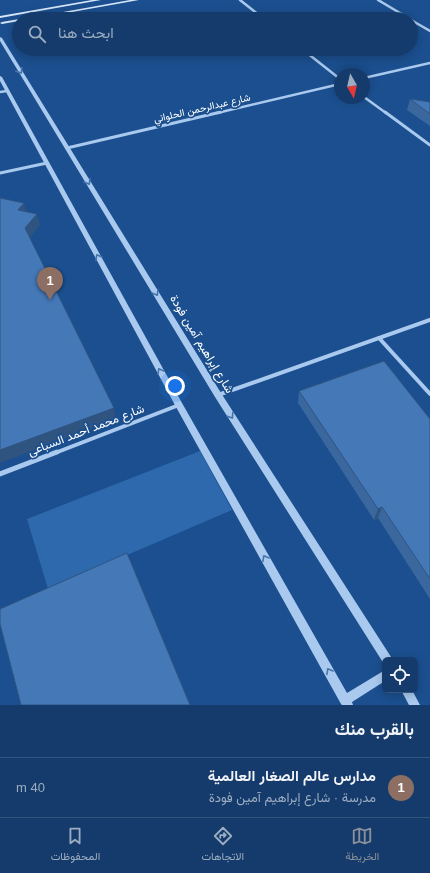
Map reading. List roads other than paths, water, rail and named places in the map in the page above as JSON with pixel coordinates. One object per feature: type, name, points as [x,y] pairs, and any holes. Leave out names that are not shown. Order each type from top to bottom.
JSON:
[{"type":"main road","points":[[42,12],[99,0]]},
{"type":"main road","points":[[67,12],[138,0]]},
{"type":"main road","points":[[0,21],[12,18]]},
{"type":"main road","points":[[0,21],[12,20]]},
{"type":"street","points":[[240,0],[255,12]]},
{"type":"street","points":[[378,0],[398,12]]},
{"type":"street","points":[[418,24],[430,31]]},
{"type":"street","name":"شارع إبراهيم آمين فودة","points":[[0,38],[218,395],[386,657]]},
{"type":"street","points":[[311,56],[334,74]]},
{"type":"street","points":[[370,77],[430,63]]},
{"type":"street","points":[[0,78],[4,91],[47,163],[179,405],[347,702],[382,677]]},
{"type":"street","name":"شارع عبدالرحمن الحلواني","points":[[67,148],[334,85]]},
{"type":"street","points":[[370,101],[430,145]]},
{"type":"street","points":[[0,173],[47,163]]},
{"type":"street","points":[[218,395],[430,320]]},
{"type":"street","points":[[379,338],[430,394]]},
{"type":"street","name":"شارع محمد أحمد السباعى","points":[[0,474],[179,405]]},
{"type":"street","points":[[408,693],[415,705]]},
{"type":"place","name":"مدارس عالم الصغار العالمية","points":[[50,300]]}]
